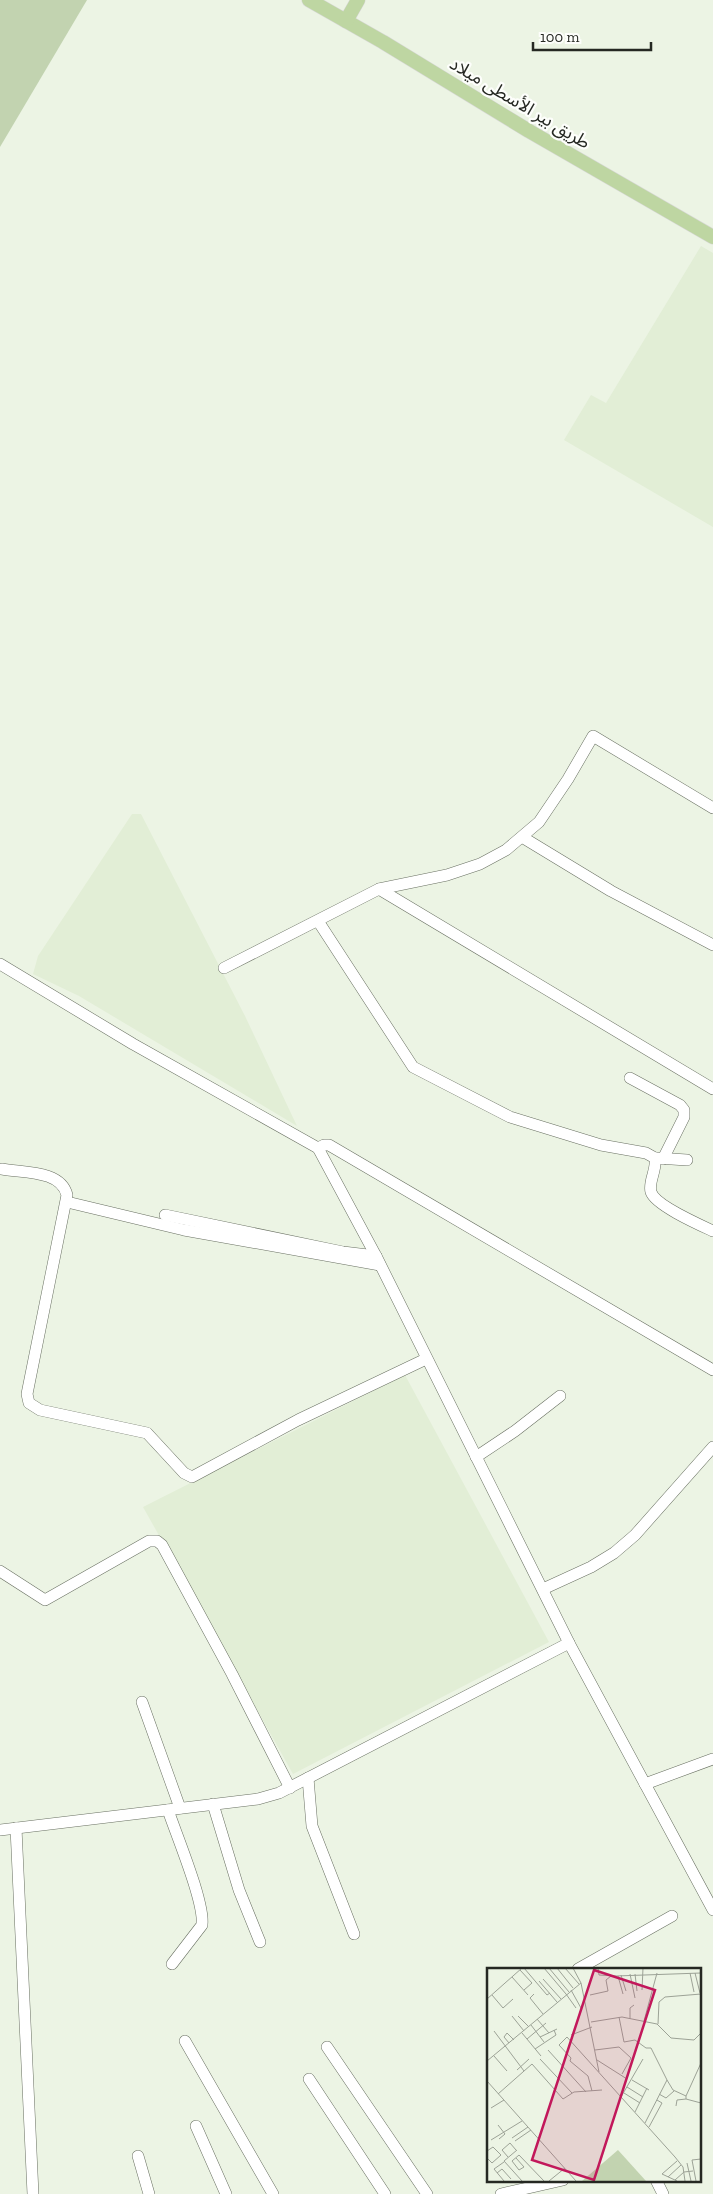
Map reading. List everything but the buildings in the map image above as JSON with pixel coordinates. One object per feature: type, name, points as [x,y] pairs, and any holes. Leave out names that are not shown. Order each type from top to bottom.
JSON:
[{"type":"main road","name":"طريق بير الأسطى ميلاد","points":[[309,0],[529,131],[713,237]]},
{"type":"main road","points":[[346,21],[358,0]]},
{"type":"street","points":[[224,968],[379,889],[447,875],[480,864],[506,850],[539,822],[553,803],[593,736],[713,808]]},
{"type":"street","points":[[522,837],[611,891],[713,945]]},
{"type":"street","points":[[379,889],[713,1089]]},
{"type":"street","points":[[318,921],[413,1067],[510,1117],[600,1145],[646,1153],[659,1158],[687,1160]]},
{"type":"street","points":[[0,964],[133,1044],[318,1148],[378,1261],[569,1643],[713,1910]]},
{"type":"street","points":[[630,1078],[680,1105],[684,1110],[684,1117],[659,1158],[651,1186],[651,1193],[657,1200],[696,1223],[713,1230]]},
{"type":"street","points":[[318,1148],[329,1145],[713,1370]]},
{"type":"street","points":[[2,1169],[54,1178],[66,1190],[67,1202],[27,1399],[32,1406],[40,1410],[147,1434],[189,1477],[201,1474],[298,1420],[426,1359]]},
{"type":"street","points":[[67,1202],[184,1230],[378,1261]]},
{"type":"street","points":[[164,1215],[378,1261]]},
{"type":"street","points":[[476,1457],[515,1431],[560,1396]]},
{"type":"street","points":[[543,1589],[591,1566],[636,1535],[713,1447]]},
{"type":"street","points":[[0,1571],[45,1600],[149,1541],[157,1541],[162,1545],[227,1665],[290,1788]]},
{"type":"street","points":[[0,1830],[258,1799],[290,1788],[569,1643]]},
{"type":"street","points":[[142,1702],[180,1808]]},
{"type":"street","points":[[645,1784],[713,1759]]},
{"type":"street","points":[[308,1778],[312,1826],[354,1934]]},
{"type":"street","points":[[213,1804],[239,1890],[260,1942]]},
{"type":"street","points":[[168,1810],[194,1885],[203,1919],[202,1925],[172,1964]]},
{"type":"street","points":[[16,1828],[33,2194]]},
{"type":"street","points":[[580,1968],[672,1916]]},
{"type":"street","points":[[186,2041],[273,2194]]},
{"type":"street","points":[[327,2047],[427,2194]]},
{"type":"street","points":[[309,2080],[384,2194]]},
{"type":"street","points":[[196,2126],[226,2194]]},
{"type":"street","points":[[138,2156],[149,2194]]},
{"type":"street","points":[[501,2194],[553,2182]]},
{"type":"street","points":[[657,2182],[662,2194]]},
{"type":"shaded area","points":[[0,0],[87,0],[0,147]]},
{"type":"shaded area","points":[[701,246],[713,253],[713,527],[564,440],[591,395],[606,403]]},
{"type":"shaded area","points":[[132,814],[141,814],[245,1016],[297,1126],[79,996],[33,974],[38,956]]},
{"type":"shaded area","points":[[405,1375],[549,1642],[293,1774],[143,1507]]}]
